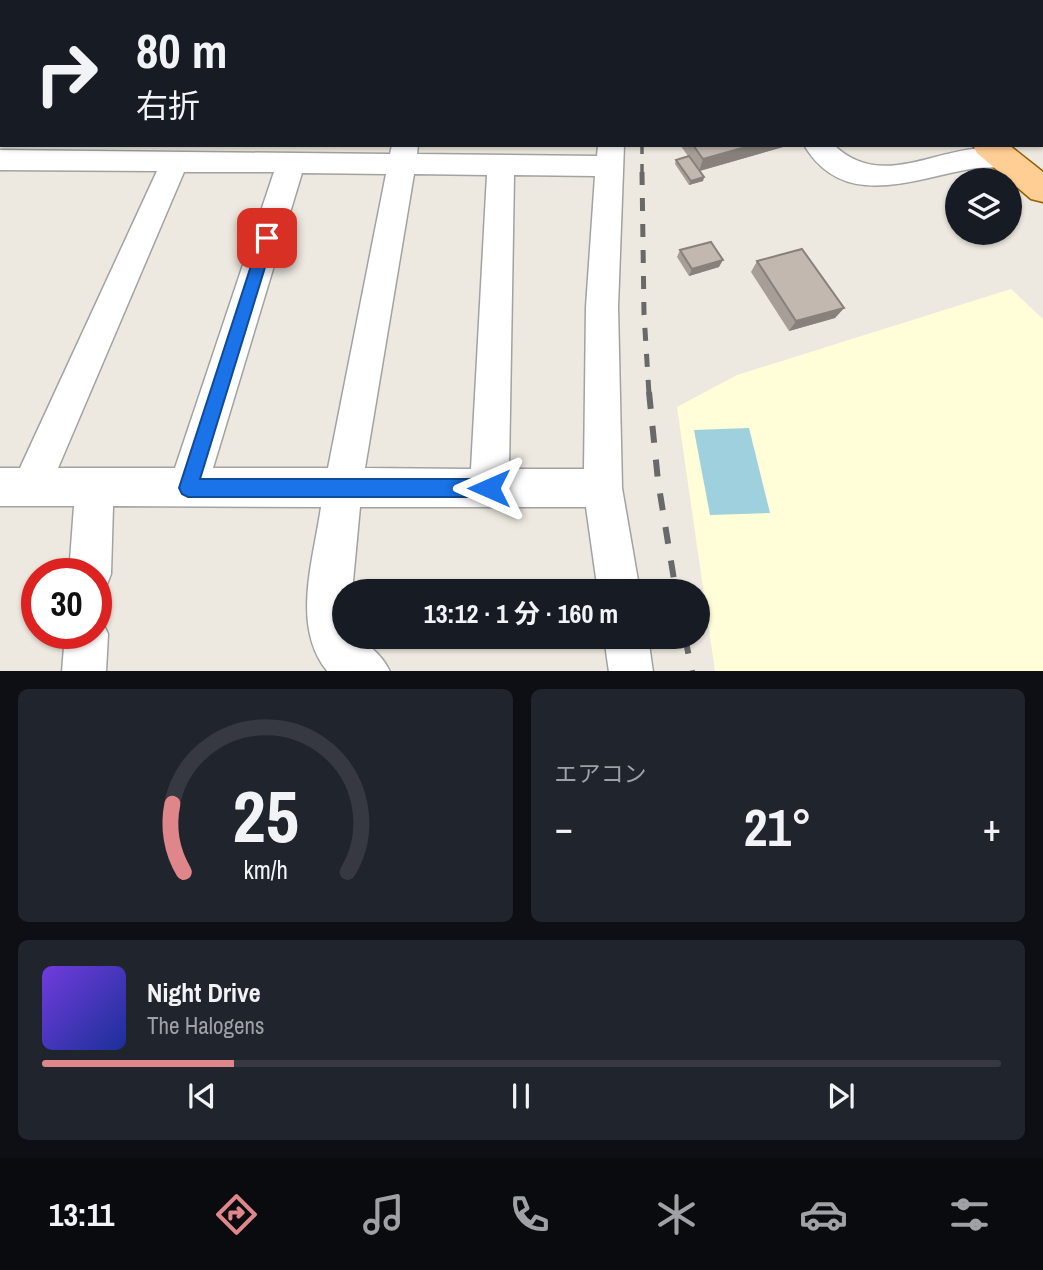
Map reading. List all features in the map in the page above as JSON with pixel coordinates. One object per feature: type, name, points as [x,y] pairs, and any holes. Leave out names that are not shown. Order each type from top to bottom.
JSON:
[{"type":"main road","points":[[995,152],[1041,185]]},
{"type":"street","points":[[819,147],[826,156],[849,170],[870,177],[898,178],[995,152]]},
{"type":"street","points":[[0,160],[98,153],[176,162],[291,163],[403,154],[501,164],[610,155],[602,307],[603,488],[617,579]]},
{"type":"street","points":[[368,671],[355,666],[331,643],[327,621],[343,488],[403,154]]},
{"type":"street","points":[[176,162],[16,487],[603,488]]},
{"type":"street","points":[[188,488],[291,163]]},
{"type":"street","points":[[489,488],[501,164]]},
{"type":"street","points":[[91,558],[95,487]]},
{"type":"street","points":[[84,671],[85,649]]},
{"type":"street","points":[[628,649],[631,671]]},
{"type":"shaded area","points":[[1011,289],[1043,319],[1043,671],[715,671],[710,636],[710,579],[702,579],[677,407],[737,375]]},
{"type":"water","points":[[749,428],[770,513],[710,515],[694,430]]},
{"type":"building","points":[[694,147],[746,147],[703,159]]},
{"type":"building","points":[[689,156],[704,177],[691,181],[676,160]]},
{"type":"building","points":[[711,242],[723,260],[692,269],[680,250]]},
{"type":"building","points":[[802,249],[844,308],[796,321],[757,261]]},
{"type":"railway","points":[[642,147],[642,172]]},
{"type":"railway","points":[[642,172],[644,314],[649,394]]},
{"type":"railway","points":[[649,392],[658,481],[674,579]]},
{"type":"railway","points":[[687,649],[692,671]]},
{"type":"route","points":[[267,238],[188,488],[489,488]]}]
